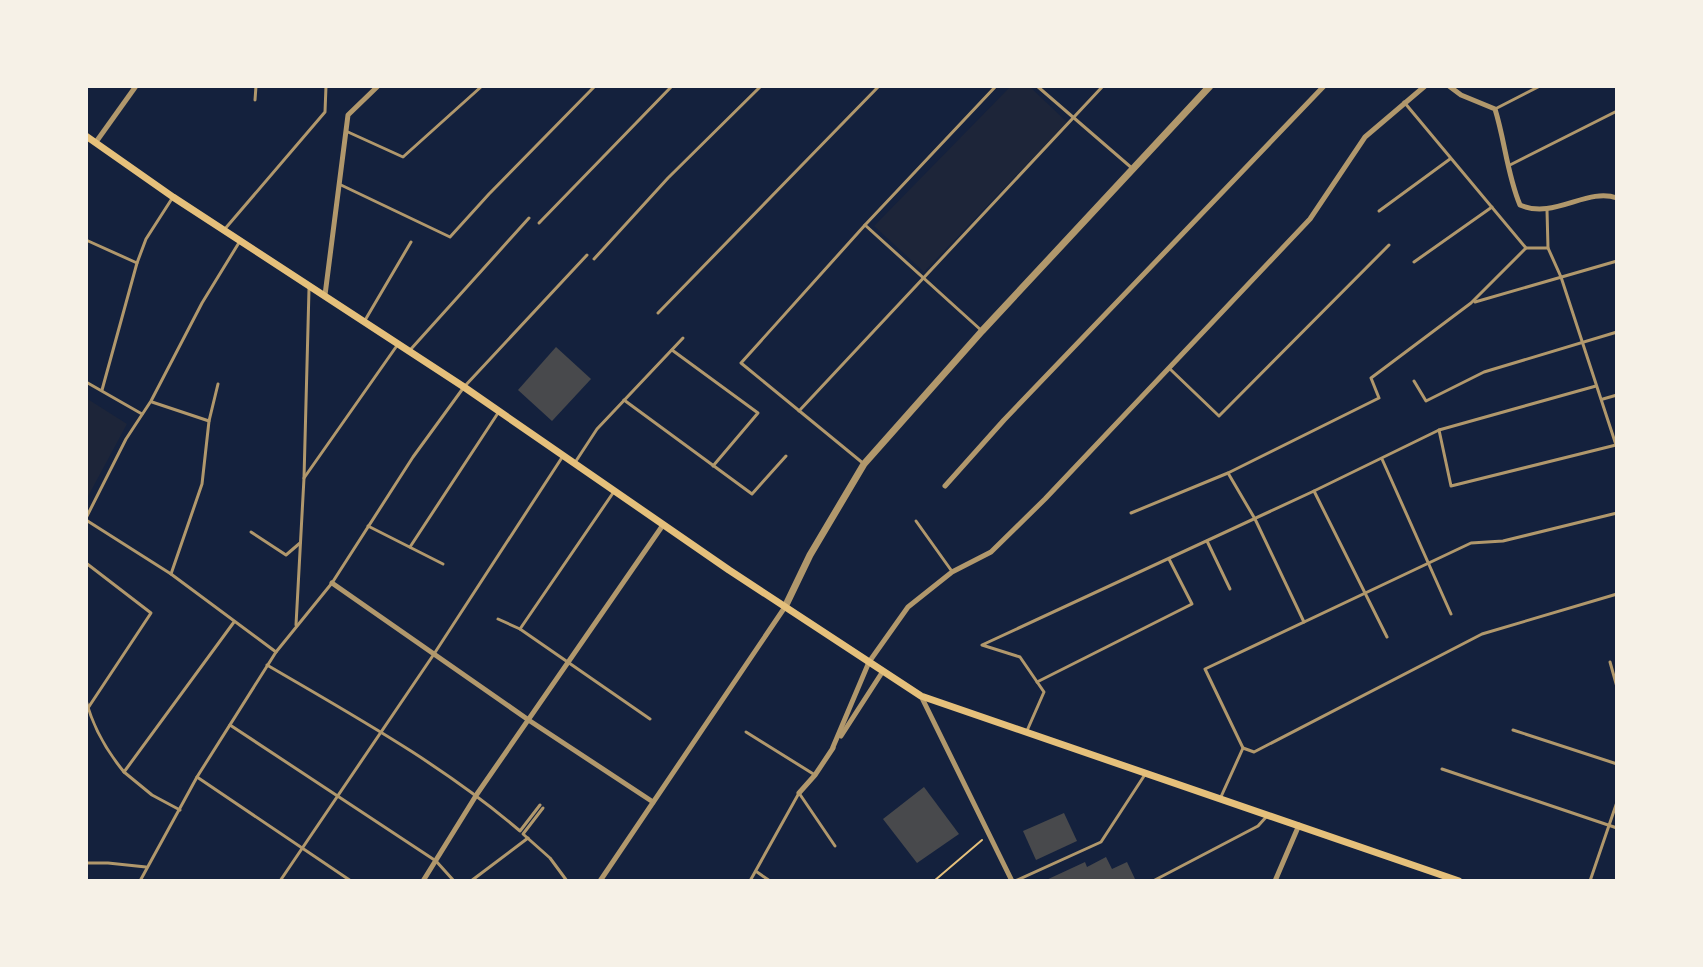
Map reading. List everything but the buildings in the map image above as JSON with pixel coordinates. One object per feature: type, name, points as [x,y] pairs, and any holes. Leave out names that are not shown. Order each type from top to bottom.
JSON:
[{"type":"main road","points":[[86,136],[921,696],[1459,881]]},
{"type":"street","points":[[96,142],[136,86]]},
{"type":"street","points":[[325,295],[348,115],[378,86]]},
{"type":"street","points":[[600,881],[785,607],[810,555],[864,464],[982,331],[1210,86]]},
{"type":"street","points":[[945,486],[1324,86]]},
{"type":"street","points":[[833,747],[869,662],[908,607],[952,572],[991,552],[1310,219],[1365,137],[1425,86]]},
{"type":"street","points":[[1449,86],[1461,95],[1495,109],[1520,205],[1531,210],[1547,210],[1586,199],[1611,195],[1617,198]]},
{"type":"street","points":[[423,881],[477,794],[663,525]]},
{"type":"street","points":[[332,583],[530,721],[653,802]]},
{"type":"street","points":[[799,793],[815,775],[884,670]]},
{"type":"street","points":[[921,696],[1014,881]]},
{"type":"street","points":[[1275,881],[1299,825]]},
{"type":"lane","points":[[255,100],[256,86]]},
{"type":"lane","points":[[224,230],[325,112],[326,86]]},
{"type":"lane","points":[[344,131],[403,157],[482,86]]},
{"type":"lane","points":[[539,223],[672,86]]},
{"type":"lane","points":[[594,259],[668,178],[761,86]]},
{"type":"lane","points":[[658,313],[879,86]]},
{"type":"lane","points":[[864,464],[741,363],[996,86]]},
{"type":"lane","points":[[1037,86],[1133,169]]},
{"type":"lane","points":[[799,411],[1103,86]]},
{"type":"lane","points":[[1495,109],[1540,86]]},
{"type":"lane","points":[[337,184],[450,237],[594,87]]},
{"type":"lane","points":[[1404,102],[1526,248]]},
{"type":"lane","points":[[1508,166],[1617,111]]},
{"type":"lane","points":[[1379,211],[1450,159]]},
{"type":"lane","points":[[102,390],[137,263],[146,239],[173,197]]},
{"type":"lane","points":[[1414,262],[1492,207]]},
{"type":"lane","points":[[1439,430],[1451,486],[1617,446],[1561,277],[1548,248],[1547,210]]},
{"type":"lane","points":[[408,352],[529,218]]},
{"type":"lane","points":[[865,225],[982,331]]},
{"type":"lane","points":[[86,240],[137,263]]},
{"type":"lane","points":[[240,241],[202,303],[151,401],[126,439],[86,519],[171,574],[276,652]]},
{"type":"lane","points":[[364,322],[411,242]]},
{"type":"lane","points":[[1170,368],[1219,416],[1389,245]]},
{"type":"lane","points":[[1131,513],[1228,473],[1379,398],[1371,378],[1471,303],[1526,248],[1548,248]]},
{"type":"lane","points":[[140,881],[197,777],[267,665],[332,583],[413,457],[464,387],[587,255]]},
{"type":"lane","points":[[1471,303],[1617,261]]},
{"type":"lane","points":[[296,627],[309,285]]},
{"type":"lane","points":[[1414,381],[1426,401],[1484,372],[1617,332]]},
{"type":"lane","points":[[574,464],[597,429],[683,338]]},
{"type":"lane","points":[[304,478],[398,345]]},
{"type":"lane","points":[[672,350],[758,413],[713,466]]},
{"type":"lane","points":[[86,382],[142,414]]},
{"type":"lane","points":[[171,574],[202,484],[209,421],[218,384]]},
{"type":"lane","points":[[1026,733],[1044,692],[1020,657],[982,645],[1439,430],[1596,386]]},
{"type":"lane","points":[[1603,399],[1617,395]]},
{"type":"lane","points":[[624,400],[752,494],[786,456]]},
{"type":"lane","points":[[151,401],[209,421]]},
{"type":"lane","points":[[410,547],[499,412]]},
{"type":"lane","points":[[280,881],[563,456]]},
{"type":"lane","points":[[1382,459],[1451,614]]},
{"type":"lane","points":[[1228,473],[1255,519],[1304,622]]},
{"type":"lane","points":[[520,629],[615,491]]},
{"type":"lane","points":[[1314,491],[1387,637]]},
{"type":"lane","points":[[1617,513],[1503,541],[1471,543],[1205,669],[1243,748],[1254,752],[1482,634],[1617,594]]},
{"type":"lane","points":[[916,521],[952,572]]},
{"type":"lane","points":[[368,526],[443,564]]},
{"type":"lane","points":[[251,532],[286,555],[301,542]]},
{"type":"lane","points":[[1207,541],[1230,589]]},
{"type":"lane","points":[[1037,682],[1192,604],[1169,559]]},
{"type":"lane","points":[[86,563],[151,613],[88,708]]},
{"type":"lane","points":[[498,619],[520,629],[650,719]]},
{"type":"lane","points":[[124,772],[234,622]]},
{"type":"lane","points":[[1610,662],[1617,687]]},
{"type":"lane","points":[[267,665],[381,731],[477,794],[520,831],[542,807],[523,834],[550,858],[567,881]]},
{"type":"lane","points":[[86,700],[94,728],[124,772],[152,795],[180,810]]},
{"type":"lane","points":[[230,725],[436,861],[454,881]]},
{"type":"lane","points":[[1513,730],[1617,764]]},
{"type":"lane","points":[[746,732],[815,775]]},
{"type":"lane","points":[[1220,799],[1243,748]]},
{"type":"lane","points":[[1442,769],[1617,828]]},
{"type":"lane","points":[[1014,881],[1101,842],[1146,772]]},
{"type":"lane","points":[[197,777],[351,881]]},
{"type":"lane","points":[[750,881],[799,793],[835,846]]},
{"type":"lane","points":[[1590,881],[1617,802]]},
{"type":"lane","points":[[1153,881],[1258,826],[1268,814]]},
{"type":"lane","points":[[471,881],[528,838]]},
{"type":"lane","points":[[86,863],[146,867]]},
{"type":"lane","points":[[756,871],[770,881]]},
{"type":"path","points":[[934,881],[990,833]]},
{"type":"shaded area","points":[[1011,86],[1029,86],[1067,122],[924,272],[874,226]]},
{"type":"shaded area","points":[[86,398],[127,424],[86,500]]}]
